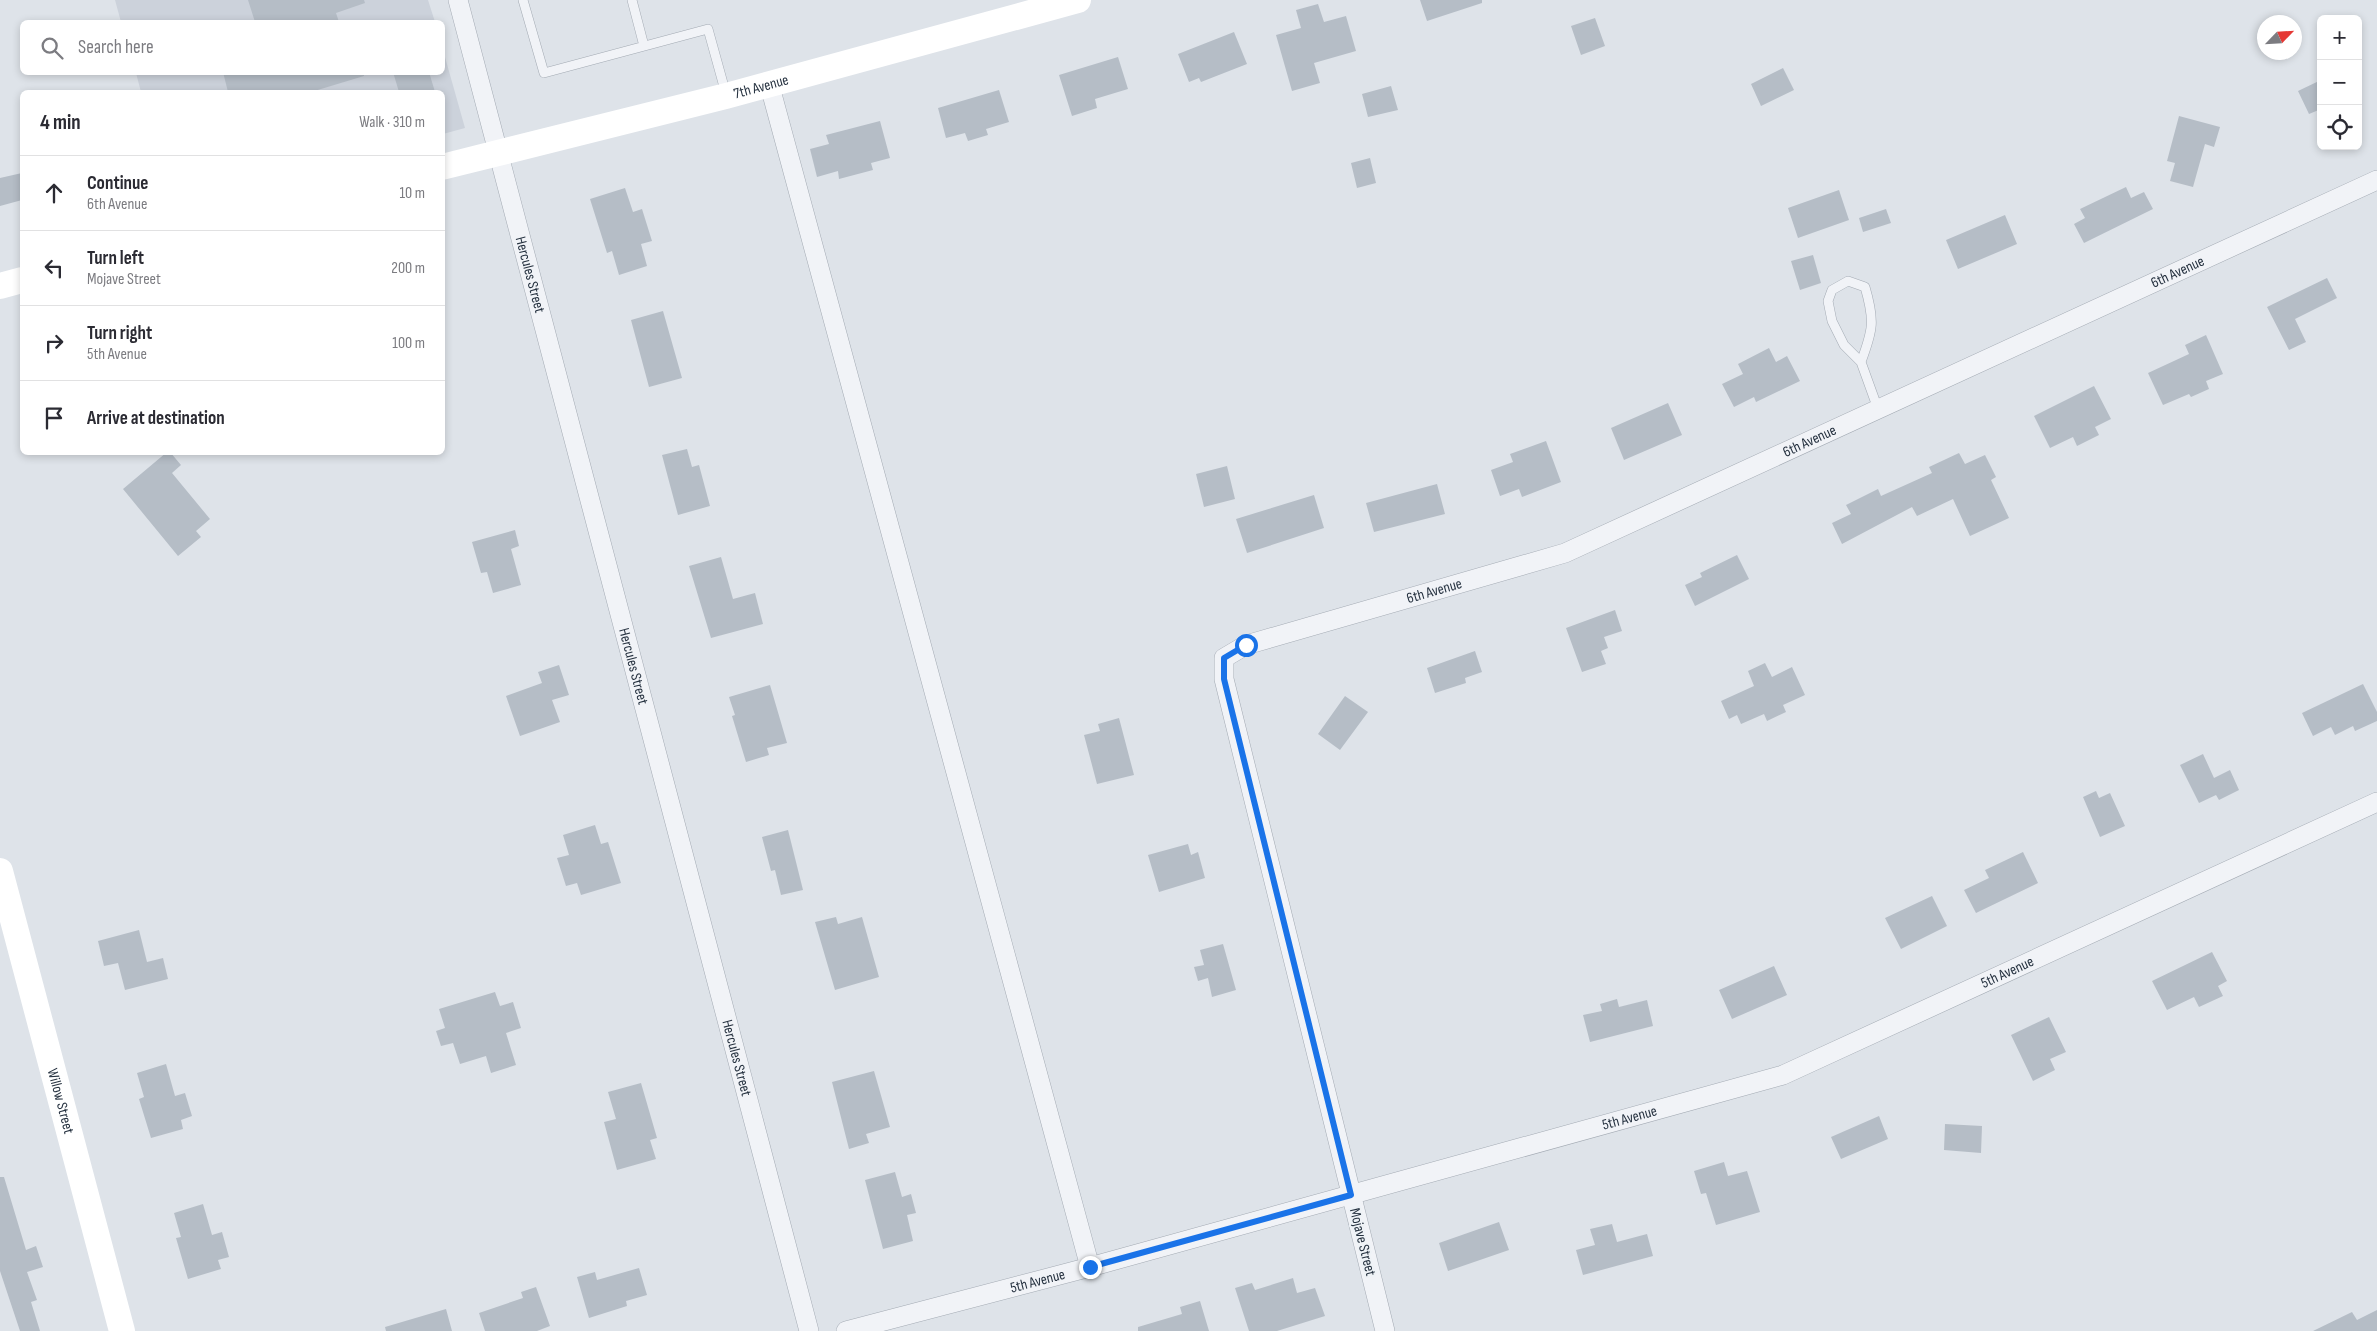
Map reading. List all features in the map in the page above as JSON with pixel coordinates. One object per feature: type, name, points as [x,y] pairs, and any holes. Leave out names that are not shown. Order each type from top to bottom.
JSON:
[{"type":"street","name":"Hercules Street","points":[[458,0],[809,1331]]},
{"type":"street","name":"7th Avenue","points":[[445,166],[726,96],[1078,0]]},
{"type":"street","points":[[769,83],[1090,1267]]},
{"type":"street","name":"6th Avenue","points":[[1224,658],[1246,645],[1565,552],[2377,180]]},
{"type":"street","points":[[0,286],[20,281]]},
{"type":"street","name":"Mojave Street","points":[[1224,658],[1224,679],[1385,1331]]},
{"type":"street","name":"5th Avenue","points":[[846,1331],[1090,1267],[1784,1075],[2377,802]]},
{"type":"street","name":"Willow Street","points":[[0,871],[122,1331]]},
{"type":"lane","points":[[523,0],[544,73],[708,29],[726,96]]},
{"type":"lane","points":[[632,0],[644,46]]},
{"type":"lane","points":[[1861,362],[1871,335],[1873,313],[1865,287],[1848,281],[1832,290],[1828,301],[1832,321],[1844,345],[1861,362],[1878,408]]},
{"type":"shaded area","points":[[115,0],[428,0],[434,20],[120,20]]},
{"type":"shaded area","points":[[445,57],[465,128],[445,133],[445,90],[140,90],[137,75],[445,75]]},
{"type":"building","points":[[248,0],[364,0],[365,3],[336,13],[338,20],[254,20]]},
{"type":"building","points":[[1420,0],[1482,0],[1482,3],[1427,21]]},
{"type":"building","points":[[1318,4],[1324,22],[1346,16],[1356,51],[1314,63],[1320,83],[1292,91],[1276,35],[1301,28],[1296,10]]},
{"type":"building","points":[[1595,18],[1605,46],[1581,55],[1571,26]]},
{"type":"building","points":[[1234,32],[1247,64],[1201,82],[1199,78],[1189,82],[1178,54]]},
{"type":"building","points":[[1118,57],[1128,89],[1095,99],[1097,108],[1072,116],[1059,75]]},
{"type":"building","points":[[1783,68],[1794,90],[1761,106],[1751,84]]},
{"type":"building","points":[[224,75],[364,75],[318,90],[228,90]]},
{"type":"building","points":[[394,75],[430,75],[434,90],[398,90]]},
{"type":"building","points":[[2317,82],[2317,111],[2309,114],[2298,91]]},
{"type":"building","points":[[1391,86],[1398,110],[1368,117],[1362,94]]},
{"type":"building","points":[[999,90],[1009,122],[986,129],[988,135],[968,141],[965,133],[946,138],[938,108]]},
{"type":"building","points":[[2179,116],[2220,127],[2214,147],[2205,144],[2193,187],[2170,181],[2175,163],[2167,161]]},
{"type":"building","points":[[880,121],[890,158],[871,163],[873,170],[839,179],[838,171],[817,177],[810,149],[829,144],[826,135]]},
{"type":"building","points":[[1370,158],[1376,183],[1357,188],[1351,163]]},
{"type":"building","points":[[20,173],[20,201],[0,206],[0,178]]},
{"type":"building","points":[[2126,187],[2131,198],[2144,192],[2153,209],[2084,243],[2074,224],[2085,218],[2080,209]]},
{"type":"building","points":[[625,188],[633,212],[642,209],[652,241],[641,244],[647,266],[619,275],[612,251],[607,253],[590,199]]},
{"type":"building","points":[[1839,190],[1849,220],[1798,238],[1788,208]]},
{"type":"building","points":[[1886,209],[1891,223],[1863,232],[1859,218]]},
{"type":"building","points":[[2005,215],[2017,244],[1958,269],[1946,240]]},
{"type":"building","points":[[1813,255],[1821,283],[1800,290],[1791,261]]},
{"type":"building","points":[[2327,278],[2337,298],[2295,319],[2306,342],[2289,350],[2267,307]]},
{"type":"building","points":[[663,311],[682,378],[649,387],[631,320]]},
{"type":"building","points":[[2206,335],[2223,374],[2206,381],[2209,389],[2191,397],[2189,394],[2163,405],[2148,373],[2189,354],[2185,345]]},
{"type":"building","points":[[1769,348],[1776,362],[1787,356],[1800,381],[1756,402],[1754,397],[1734,407],[1722,384],[1743,374],[1738,364]]},
{"type":"building","points":[[2094,386],[2111,419],[2095,427],[2099,435],[2077,446],[2073,437],[2050,448],[2034,416]]},
{"type":"building","points":[[1668,403],[1682,435],[1624,460],[1611,428]]},
{"type":"building","points":[[1546,441],[1561,482],[1522,497],[1519,489],[1500,496],[1491,470],[1513,462],[1510,454]]},
{"type":"building","points":[[687,449],[692,467],[699,465],[710,506],[678,515],[662,455]]},
{"type":"building","points":[[1959,453],[1965,464],[1985,455],[1996,477],[1991,480],[2009,518],[1970,536],[1953,499],[1917,516],[1912,507],[1842,544],[1832,523],[1851,514],[1846,505],[1878,489],[1881,496],[1932,473],[1929,467]]},
{"type":"building","points":[[163,455],[173,455],[181,465],[172,473],[210,519],[196,531],[201,537],[178,556],[123,489]]},
{"type":"building","points":[[1227,466],[1235,499],[1204,507],[1196,474]]},
{"type":"building","points":[[1437,484],[1445,514],[1374,532],[1366,503]]},
{"type":"building","points":[[1314,495],[1324,528],[1247,553],[1236,519]]},
{"type":"building","points":[[515,530],[519,546],[511,549],[521,585],[493,593],[487,572],[481,573],[472,542]]},
{"type":"building","points":[[1737,555],[1749,579],[1695,606],[1685,585],[1702,577],[1700,573]]},
{"type":"building","points":[[721,557],[733,599],[755,593],[763,624],[711,638],[689,566]]},
{"type":"building","points":[[1615,610],[1622,631],[1604,637],[1608,648],[1601,651],[1606,664],[1582,672],[1566,628]]},
{"type":"building","points":[[1475,651],[1482,672],[1465,678],[1466,683],[1435,693],[1427,668]]},
{"type":"building","points":[[1765,663],[1772,677],[1792,667],[1805,695],[1783,705],[1786,712],[1767,721],[1764,714],[1741,724],[1737,715],[1729,719],[1721,701],[1754,686],[1748,671]]},
{"type":"building","points":[[559,665],[569,695],[552,700],[560,722],[520,736],[506,696],[542,683],[538,672]]},
{"type":"building","points":[[2363,684],[2377,712],[2377,721],[2355,731],[2353,726],[2335,735],[2331,727],[2313,736],[2302,713]]},
{"type":"building","points":[[770,685],[787,743],[767,748],[769,755],[746,762],[732,716],[735,715],[729,697]]},
{"type":"building","points":[[1345,696],[1368,712],[1340,750],[1318,734]]},
{"type":"building","points":[[1119,718],[1134,775],[1097,784],[1084,735],[1100,731],[1098,724]]},
{"type":"building","points":[[2203,754],[2214,778],[2230,770],[2239,790],[2219,800],[2216,795],[2199,803],[2180,765]]},
{"type":"building","points":[[2096,791],[2099,798],[2110,793],[2125,826],[2100,837],[2083,797]]},
{"type":"building","points":[[595,825],[601,844],[608,842],[621,883],[581,895],[577,883],[566,886],[557,858],[569,855],[563,835]]},
{"type":"building","points":[[788,830],[803,890],[781,895],[775,870],[771,871],[762,837]]},
{"type":"building","points":[[1188,844],[1191,855],[1198,852],[1205,878],[1159,892],[1148,855]]},
{"type":"building","points":[[2023,852],[2038,883],[1976,913],[1964,890],[1989,878],[1985,870]]},
{"type":"building","points":[[1932,896],[1947,926],[1901,949],[1885,918]]},
{"type":"building","points":[[836,917],[838,924],[862,917],[879,977],[835,990],[815,922]]},
{"type":"building","points":[[139,930],[147,962],[163,958],[168,979],[125,990],[118,963],[104,966],[98,941]]},
{"type":"building","points":[[1223,944],[1236,990],[1212,997],[1208,978],[1198,981],[1194,967],[1204,965],[1200,950]]},
{"type":"building","points":[[2212,952],[2227,981],[2218,986],[2223,996],[2199,1007],[2194,997],[2167,1010],[2152,981]]},
{"type":"building","points":[[1774,966],[1787,995],[1732,1019],[1719,990]]},
{"type":"building","points":[[495,992],[500,1006],[513,1002],[521,1028],[506,1033],[516,1065],[491,1073],[486,1056],[460,1064],[453,1043],[441,1046],[436,1031],[445,1028],[439,1009]]},
{"type":"building","points":[[1617,999],[1619,1007],[1647,1000],[1653,1026],[1590,1042],[1583,1015],[1602,1011],[1600,1004]]},
{"type":"building","points":[[2049,1017],[2066,1052],[2050,1059],[2055,1070],[2033,1081],[2011,1035]]},
{"type":"building","points":[[166,1064],[175,1096],[185,1093],[192,1116],[181,1120],[183,1129],[151,1138],[139,1099],[144,1097],[137,1073]]},
{"type":"building","points":[[874,1071],[890,1127],[866,1134],[869,1143],[849,1149],[832,1082]]},
{"type":"building","points":[[641,1083],[657,1138],[650,1140],[656,1159],[617,1170],[604,1122],[616,1119],[608,1092]]},
{"type":"building","points":[[1879,1116],[1888,1139],[1841,1159],[1831,1137]]},
{"type":"building","points":[[1945,1124],[1982,1126],[1981,1153],[1944,1150]]},
{"type":"building","points":[[1724,1162],[1728,1176],[1747,1171],[1760,1212],[1716,1225],[1706,1193],[1701,1194],[1694,1171]]},
{"type":"building","points":[[895,1172],[902,1197],[911,1194],[916,1213],[907,1215],[913,1241],[883,1249],[865,1180]]},
{"type":"building","points":[[0,1177],[4,1177],[26,1250],[36,1246],[43,1267],[27,1272],[37,1300],[31,1302],[40,1331],[20,1331],[0,1271]]},
{"type":"building","points":[[203,1204],[212,1235],[222,1232],[229,1257],[218,1260],[221,1269],[188,1279],[176,1238],[181,1237],[174,1213]]},
{"type":"building","points":[[1499,1222],[1509,1250],[1448,1271],[1439,1243]]},
{"type":"building","points":[[1612,1224],[1617,1242],[1647,1234],[1653,1256],[1583,1275],[1576,1250],[1595,1245],[1590,1229]]},
{"type":"building","points":[[639,1268],[647,1295],[626,1301],[627,1306],[589,1318],[577,1277],[595,1272],[597,1280]]},
{"type":"building","points":[[1293,1278],[1297,1293],[1315,1288],[1325,1316],[1277,1331],[1249,1331],[1235,1288],[1252,1283],[1255,1290]]},
{"type":"building","points":[[536,1287],[550,1326],[537,1331],[485,1331],[479,1313],[523,1298],[521,1292]]},
{"type":"building","points":[[1200,1301],[1209,1331],[1138,1331],[1138,1327],[1182,1314],[1180,1307]]},
{"type":"building","points":[[446,1309],[452,1331],[386,1331],[385,1327]]},
{"type":"building","points":[[2377,1310],[2377,1331],[2313,1331],[2352,1312],[2357,1320]]},
{"type":"route","points":[[1090,1267],[1351,1195],[1224,679],[1224,658],[1246,645]]}]
